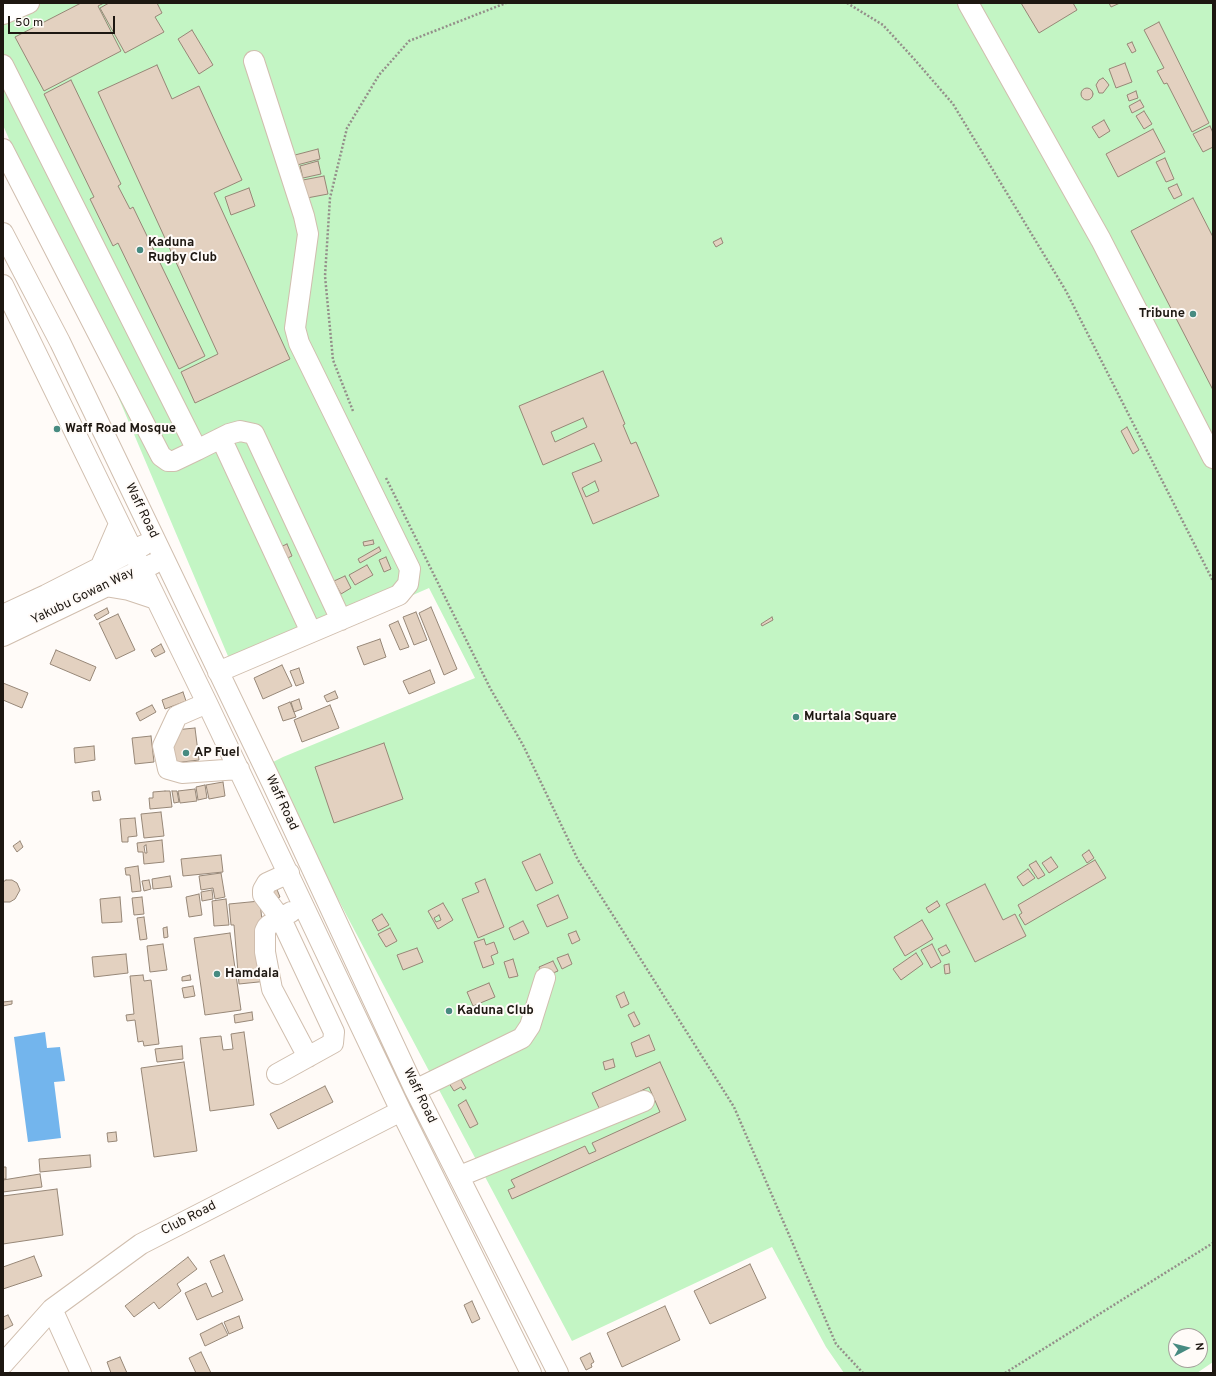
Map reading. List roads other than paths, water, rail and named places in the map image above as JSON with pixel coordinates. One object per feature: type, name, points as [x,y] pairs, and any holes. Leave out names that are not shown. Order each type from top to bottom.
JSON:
[{"type":"street","points":[[3,14],[28,3]]},
{"type":"street","points":[[968,3],[1101,240],[1213,458]]},
{"type":"street","points":[[218,672],[399,595],[408,584],[410,569],[299,343],[295,328],[308,234],[304,216],[254,61]]},
{"type":"street","points":[[3,64],[197,450]]},
{"type":"street","points":[[3,149],[161,456],[168,461],[174,462],[221,438],[240,431],[254,434],[340,620]]},
{"type":"street","name":"Waff Road","points":[[3,233],[60,342],[272,783],[415,1090],[460,1176],[558,1373]]},
{"type":"street","name":"Waff Road","points":[[3,285],[239,769],[401,1111],[531,1373]]},
{"type":"street","points":[[221,438],[311,632]]},
{"type":"street","points":[[119,524],[102,577],[129,590],[156,599]]},
{"type":"street","name":"Yakubu Gowan Way","points":[[3,636],[102,577],[133,550],[154,539]]},
{"type":"street","name":"Yakubu Gowan Way","points":[[3,615],[102,577],[142,569],[164,559]]},
{"type":"street","points":[[207,703],[177,716],[163,746],[168,769],[182,773],[239,769]]},
{"type":"street","points":[[277,1074],[333,1043],[334,1032],[280,918],[263,895],[263,890],[267,883],[288,873]]},
{"type":"street","points":[[303,904],[269,925],[265,931],[265,952],[272,989],[308,1057]]},
{"type":"street","points":[[415,1090],[522,1038],[530,1026],[545,978]]},
{"type":"street","points":[[460,1176],[644,1101]]},
{"type":"street","name":"Club Road","points":[[3,1364],[52,1309],[141,1244],[401,1111]]},
{"type":"street","points":[[52,1309],[81,1373]]},
{"type":"water","points":[[45,1032],[47,1048],[60,1047],[65,1081],[54,1082],[61,1138],[28,1142],[14,1037]]},
{"type":"place","name":"Kaduna Rugby Club","points":[[140,250]]},
{"type":"place","name":"Tribune","points":[[1193,314]]},
{"type":"place","name":"Waff Road Mosque","points":[[57,429]]},
{"type":"place","name":"Murtala Square","points":[[796,717]]},
{"type":"place","name":"AP Fuel","points":[[186,753]]},
{"type":"place","name":"Hamdala","points":[[217,974]]},
{"type":"place","name":"Kaduna Club","points":[[449,1011]]}]
